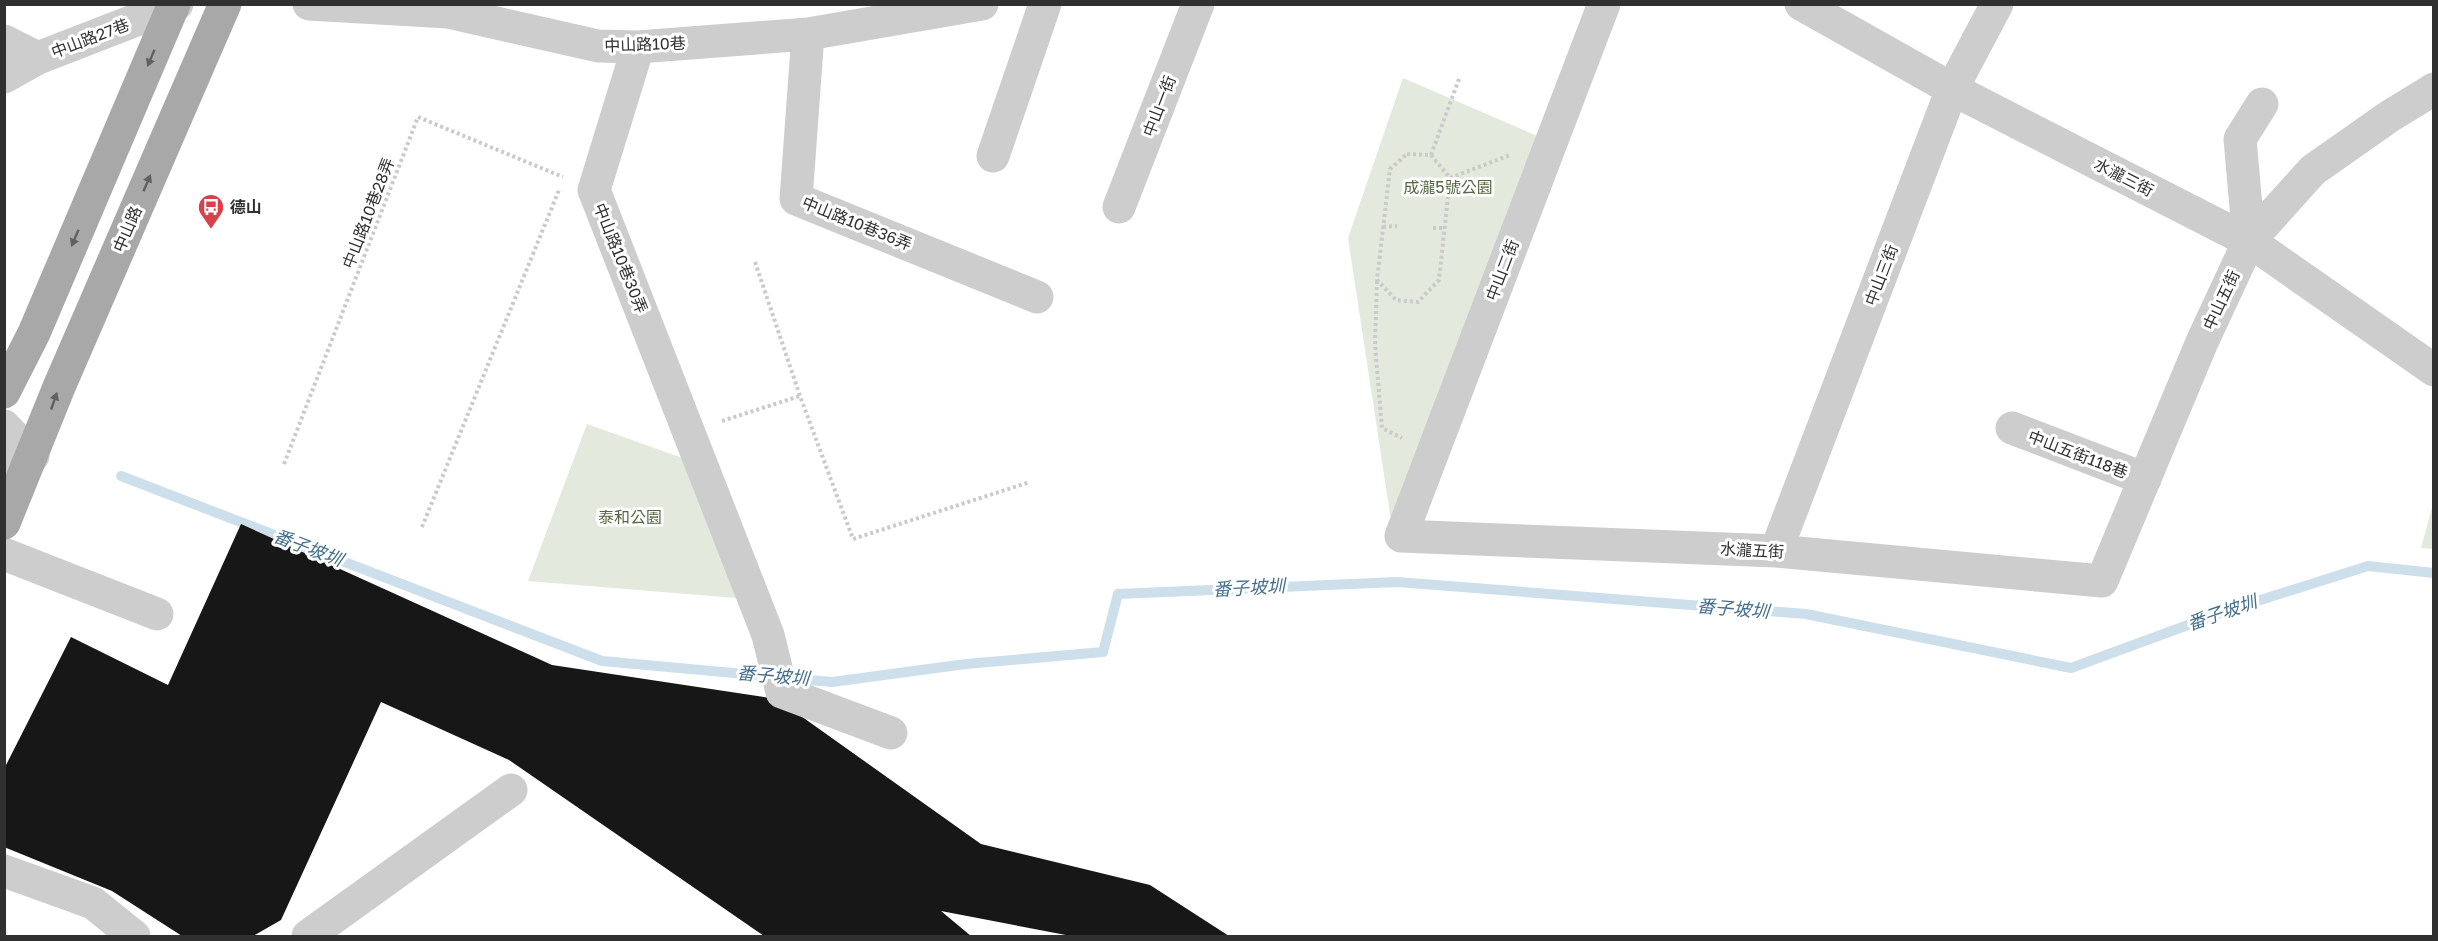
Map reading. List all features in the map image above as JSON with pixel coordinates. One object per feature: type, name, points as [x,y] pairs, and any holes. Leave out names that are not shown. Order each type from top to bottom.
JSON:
[{"type":"main road","name":"中山路","points":[[4,524],[19,461],[64,376],[225,4]]},
{"type":"main road","points":[[4,392],[39,322],[175,5]]},
{"type":"street","name":"中山路10巷","points":[[309,4],[449,8],[598,46],[638,47],[808,34],[982,4]]},
{"type":"street","points":[[993,156],[1045,4]]},
{"type":"street","name":"中山一街","points":[[1119,207],[1198,4]]},
{"type":"street","name":"中山二街","points":[[1401,536],[1604,4]]},
{"type":"street","name":"水瀧三街","points":[[1801,4],[1952,89],[2249,241],[2432,367]]},
{"type":"street","name":"中山三街","points":[[1776,551],[1952,89],[1997,4]]},
{"type":"street","name":"中山路27巷","points":[[4,77],[38,58],[175,5]]},
{"type":"street","name":"中山路10巷36弄","points":[[808,34],[796,199],[1037,297]]},
{"type":"street","name":"中山路27巷","points":[[4,41],[38,58]]},
{"type":"street","name":"中山路10巷30弄","points":[[638,47],[594,190],[768,635],[782,692],[891,733]]},
{"type":"street","name":"中山五街","points":[[2102,581],[2202,342],[2249,241],[2313,170],[2433,89]]},
{"type":"street","points":[[2249,241],[2241,139],[2262,104]]},
{"type":"street","points":[[4,426],[19,461]]},
{"type":"street","name":"中山五街118巷","points":[[2012,428],[2145,479]]},
{"type":"street","name":"水瀧五街","points":[[1401,536],[1776,551],[2102,581]]},
{"type":"street","points":[[4,554],[157,614]]},
{"type":"street","points":[[308,936],[511,790]]},
{"type":"street","points":[[4,871],[93,903],[134,936]]},
{"type":"path","points":[[1431,154],[1459,79]]},
{"type":"path","name":"中山路10巷28弄","points":[[284,464],[417,117],[594,190]]},
{"type":"path","points":[[1450,178],[1553,138]]},
{"type":"path","points":[[1431,154],[1407,154],[1390,169],[1377,280],[1375,345],[1382,428],[1432,453]]},
{"type":"path","points":[[1377,280],[1396,300],[1418,302],[1439,280],[1450,178],[1431,154]]},
{"type":"path","points":[[422,527],[560,189]]},
{"type":"path","points":[[1383,226],[1397,226]]},
{"type":"path","points":[[1433,228],[1444,228]]},
{"type":"path","points":[[755,262],[800,396],[853,539],[1030,482]]},
{"type":"path","points":[[690,431],[800,396]]},
{"type":"green space","name":"成瀧5號公園","points":[[1403,78],[1549,141],[1394,540],[1348,238]]},
{"type":"green space","name":"泰和公園","points":[[587,424],[702,465],[760,600],[528,581]]},
{"type":"green space","points":[[2433,504],[2434,549],[2421,548]]},
{"type":"building","points":[[241,524],[552,665],[777,699],[981,844],[1150,885],[1229,936],[1071,936],[941,911],[971,936],[764,936],[509,760],[381,702],[281,920],[253,936],[182,936],[112,891],[4,847],[4,769],[71,637],[168,685]]},
{"type":"waterway","name":"番子坡圳","points":[[121,476],[602,661],[832,682],[966,664],[1103,652],[1118,594],[1397,582],[1806,614],[2071,668],[2226,611],[2368,566],[2434,573]]},
{"type":"place","name":"德山","points":[[211,230]]}]
